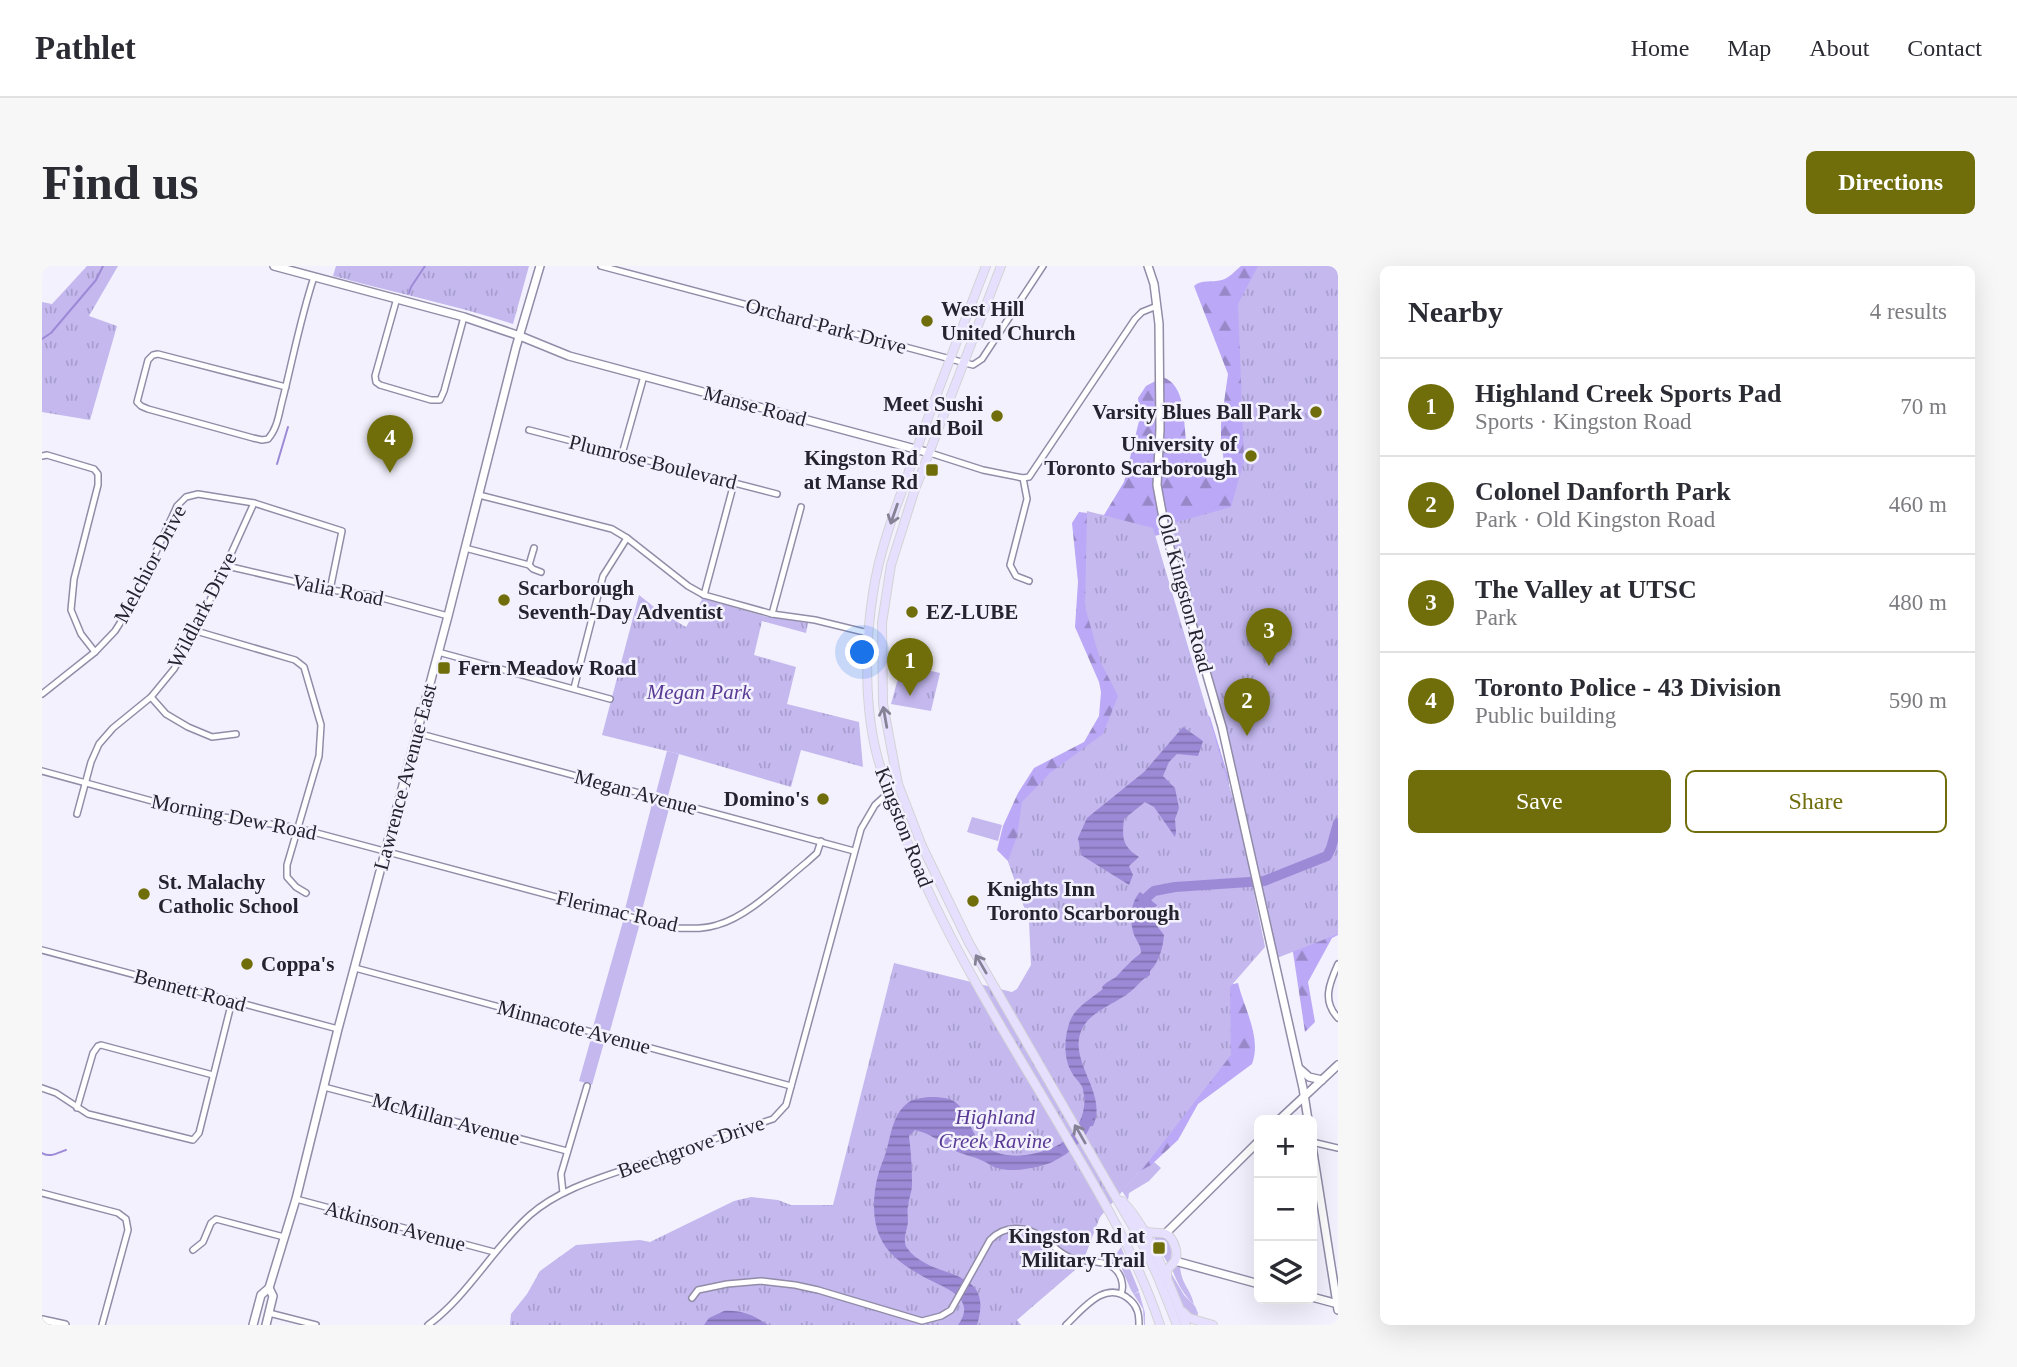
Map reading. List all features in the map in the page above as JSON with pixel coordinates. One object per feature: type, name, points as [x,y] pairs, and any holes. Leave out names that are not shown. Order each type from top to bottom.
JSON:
[{"type":"main road","name":"Kingston Road","points":[[986,266],[916,449],[879,563],[868,633],[869,699],[877,757],[888,793],[928,893],[1004,1031],[1101,1196],[1129,1250],[1158,1325]]},
{"type":"main road","name":"Kingston Road","points":[[1001,266],[914,492],[891,565],[881,646],[883,704],[898,784],[922,846],[969,943],[1115,1193]]},
{"type":"main road","points":[[1115,1193],[1142,1229],[1186,1325]]},
{"type":"main road","points":[[1115,1193],[1157,1275],[1177,1325]]},
{"type":"main road","points":[[1142,1229],[1147,1233],[1165,1234],[1171,1238],[1175,1248],[1175,1261],[1167,1270],[1168,1281]]},
{"type":"main road","points":[[1178,1307],[1189,1318],[1213,1325]]},
{"type":"street","name":"Manse Road","points":[[274,266],[464,317],[569,356],[916,449],[983,470],[1023,478]]},
{"type":"street","name":"Lawrence Avenue East","points":[[253,1325],[261,1295],[269,1288],[296,1199],[338,1029],[540,266]]},
{"type":"street","name":"Orchard Park Drive","points":[[601,266],[964,363]]},
{"type":"street","points":[[964,363],[973,365],[982,359],[1043,266]]},
{"type":"street","name":"Old Kingston Road","points":[[1147,266],[1154,284],[1157,306],[1160,429],[1157,485],[1160,505],[1166,534],[1223,727],[1307,1115]]},
{"type":"street","points":[[286,387],[153,355],[148,360],[137,402],[148,409],[266,440],[274,431],[286,387],[314,276]]},
{"type":"street","points":[[397,298],[376,382],[431,400],[440,400],[444,391],[464,317]]},
{"type":"street","points":[[1029,581],[1016,576],[1010,565],[1027,499],[1023,478],[1029,477],[1135,319],[1142,312],[1157,306]]},
{"type":"street","points":[[622,454],[644,376]]},
{"type":"street","name":"Plumrose Boulevard","points":[[529,430],[778,494]]},
{"type":"street","points":[[42,456],[47,455],[94,469],[98,474],[98,485],[74,579],[71,610],[81,634],[95,653]]},
{"type":"street","points":[[704,595],[734,483]]},
{"type":"street","name":"Melchior Drive","points":[[42,694],[95,653],[115,631],[132,604],[177,506],[186,497],[198,494],[254,503],[342,531],[330,590]]},
{"type":"street","points":[[479,495],[612,529],[704,595],[772,614],[815,620],[868,633]]},
{"type":"street","name":"Wildlark Drive","points":[[77,814],[90,762],[99,744],[113,728],[151,697],[174,669],[196,631],[254,503]]},
{"type":"street","points":[[772,614],[801,507]]},
{"type":"street","points":[[574,688],[603,576],[627,538]]},
{"type":"street","points":[[465,548],[529,565],[541,572]]},
{"type":"street","points":[[529,565],[534,548]]},
{"type":"street","name":"Valia Road","points":[[227,566],[330,590],[371,594],[448,616]]},
{"type":"street","points":[[196,631],[295,660],[304,667],[321,725],[319,756],[288,865],[287,877],[306,893]]},
{"type":"street","points":[[438,652],[610,699]]},
{"type":"street","points":[[151,697],[166,714],[188,727],[212,737],[236,734]]},
{"type":"street","name":"Megan Avenue","points":[[417,733],[854,851]]},
{"type":"street","name":"Morning Dew Road","points":[[42,771],[196,813],[298,828],[386,851]]},
{"type":"street","name":"Beechgrove Drive","points":[[428,1325],[457,1298],[494,1252],[531,1214],[563,1193],[773,1119],[786,1105],[861,829],[875,805],[898,784]]},
{"type":"street","name":"Flerimac Road","points":[[386,851],[632,918],[672,928],[696,929],[716,926],[737,918],[817,853],[821,841]]},
{"type":"street","name":"Bennett Road","points":[[42,950],[338,1029]]},
{"type":"street","points":[[1338,964],[1328,994],[1330,1009],[1338,1018]]},
{"type":"street","name":"Minnacote Avenue","points":[[355,968],[792,1086]]},
{"type":"street","points":[[42,1088],[56,1093],[88,1114],[193,1140],[199,1133],[232,1001]]},
{"type":"street","points":[[77,1108],[93,1053],[101,1045],[213,1074]]},
{"type":"street","points":[[1298,1065],[1309,1077],[1322,1080]]},
{"type":"street","points":[[1284,1115],[1338,1065]]},
{"type":"street","points":[[563,1193],[561,1174],[587,1086]]},
{"type":"street","name":"McMillan Avenue","points":[[324,1087],[567,1151]]},
{"type":"street","points":[[1317,1145],[1338,1148]]},
{"type":"street","points":[[1165,1234],[1254,1146]]},
{"type":"street","points":[[1317,1175],[1338,1306],[1317,1299]]},
{"type":"street","points":[[42,1194],[118,1213],[128,1224],[102,1325]]},
{"type":"street","name":"Atkinson Avenue","points":[[296,1199],[494,1252]]},
{"type":"street","points":[[192,1250],[203,1242],[211,1223],[216,1219],[284,1237]]},
{"type":"street","points":[[692,1298],[698,1290],[761,1281],[818,1290],[922,1321],[951,1310],[983,1250],[996,1234],[1018,1228],[1037,1234],[1071,1258],[1101,1262],[1114,1267],[1122,1280],[1121,1294]]},
{"type":"street","points":[[1175,1261],[1254,1283]]},
{"type":"street","name":"Lawrence Avenue East","points":[[266,1325],[274,1296],[269,1288]]},
{"type":"street","points":[[1066,1325],[1098,1296],[1112,1292],[1132,1301],[1137,1308],[1139,1325]]},
{"type":"street","points":[[270,1313],[316,1325]]},
{"type":"street","points":[[42,1320],[65,1325]]},
{"type":"green space","points":[[87,266],[118,266],[89,316],[117,326],[90,420],[42,412],[42,302],[52,304]]},
{"type":"green space","points":[[336,266],[529,266],[513,324],[333,276]]},
{"type":"green space","points":[[1241,266],[1311,266],[1308,508],[1137,539],[1199,709],[1210,717],[1228,776],[1232,815],[1033,932],[1008,861],[997,850],[1003,826],[1018,793],[1034,768],[1084,742],[1099,716],[1099,682],[1075,627],[1078,582],[1072,523],[1079,512],[1104,515],[1124,482],[1140,417],[1138,398],[1146,386],[1163,377],[1170,381],[1180,395],[1186,440],[1191,447],[1202,446],[1206,455],[1207,474],[1211,477],[1226,474],[1221,424],[1228,374],[1194,286],[1225,279]]},
{"type":"green space","points":[[1258,266],[1338,266],[1338,934],[1277,958],[1243,804],[1159,527],[1231,507],[1244,461],[1238,304]]},
{"type":"green space","name":"Highland Creek Ravine","points":[[1087,511],[1153,528],[1239,819],[1265,947],[1230,987],[1231,1055],[1148,1162],[1100,1217],[1082,1264],[1017,1320],[1021,1325],[510,1325],[511,1314],[540,1271],[576,1245],[640,1240],[650,1242],[734,1201],[751,1197],[778,1200],[791,1205],[833,1205],[894,963],[1012,992],[1017,989],[1031,965],[1029,921],[1008,861],[1017,836],[1022,802],[1050,773],[1103,734],[1118,696],[1101,663],[1085,607]]},
{"type":"green space","name":"Megan Park","points":[[639,595],[686,627],[703,598],[763,616],[808,623],[806,633],[762,621],[754,655],[796,667],[787,704],[859,722],[863,767],[801,750],[791,787],[679,754],[602,735]]},
{"type":"green space","points":[[902,664],[940,673],[931,711],[891,704]]},
{"type":"green space","points":[[667,751],[679,754],[668,796],[656,793]]},
{"type":"green space","points":[[653,800],[670,805],[641,914],[625,909]]},
{"type":"green space","points":[[972,817],[1002,825],[998,841],[967,832]]},
{"type":"green space","points":[[1338,848],[1338,935],[1332,938],[1308,982],[1315,1022],[1305,1032],[1282,879]]},
{"type":"green space","points":[[624,918],[640,923],[610,1031],[593,1027]]},
{"type":"green space","points":[[1238,983],[1254,1033],[1255,1054],[1252,1064],[1198,1104],[1178,1140],[1151,1165],[1126,1179],[1209,989]]},
{"type":"green space","points":[[592,1035],[605,1039],[592,1085],[579,1081]]},
{"type":"green space","points":[[1154,1162],[1161,1168],[1149,1181],[1129,1193],[1128,1200],[1122,1191],[1140,1171]]},
{"type":"green space","points":[[1154,1237],[1163,1237],[1171,1246],[1172,1253],[1168,1264],[1161,1248]]},
{"type":"green space","points":[[1121,1247],[1139,1291],[1134,1294],[1139,1292],[1145,1313],[1145,1325],[1143,1309],[1131,1290],[1121,1267],[1102,1258],[1116,1254]]},
{"type":"green space","points":[[1180,1267],[1194,1305],[1179,1284],[1172,1269]]},
{"type":"green space","points":[[1171,1273],[1184,1295],[1195,1306],[1197,1318],[1186,1311],[1178,1299]]},
{"type":"shaded area","points":[[1183,727],[1203,741],[1198,756],[1177,754],[1169,762],[1163,776],[1175,788],[1179,808],[1175,819],[1175,837],[1154,807],[1145,802],[1124,819],[1124,841],[1139,857],[1129,866],[1133,875],[1129,885],[1081,855],[1078,838],[1087,818],[1144,772]]},
{"type":"shaded area","points":[[1140,892],[1157,905],[1153,917],[1164,935],[1163,945],[1150,975],[1133,990],[1092,1016],[1083,1027],[1079,1052],[1096,1101],[1093,1126],[1082,1130],[1066,1154],[1044,1165],[1017,1170],[995,1167],[915,1130],[909,1136],[912,1190],[906,1245],[918,1259],[958,1276],[970,1283],[977,1292],[980,1306],[977,1325],[958,1325],[964,1307],[961,1300],[898,1259],[887,1249],[877,1230],[874,1208],[876,1186],[894,1123],[909,1102],[939,1097],[959,1105],[981,1142],[999,1153],[1032,1154],[1054,1147],[1068,1138],[1079,1124],[1084,1099],[1082,1088],[1067,1061],[1065,1047],[1068,1027],[1079,1008],[1141,953],[1131,920],[1132,907]]},
{"type":"shaded area","points":[[724,1311],[747,1314],[768,1325],[704,1325],[709,1318]]},
{"type":"waterway","points":[[42,339],[51,333],[96,280],[103,266]]},
{"type":"waterway","points":[[409,293],[425,266]]},
{"type":"waterway","points":[[277,464],[288,427]]},
{"type":"waterway","points":[[1141,908],[1144,900],[1154,891],[1264,881],[1327,856],[1338,823]]},
{"type":"waterway","points":[[1063,1150],[1079,1136],[1088,1116]]},
{"type":"waterway","points":[[42,1153],[51,1155],[66,1150]]},
{"type":"place","name":"West Hill United Church","points":[[927,321]]},
{"type":"place","name":"Varsity Blues Ball Park","points":[[1316,412]]},
{"type":"place","name":"Meet Sushi and Boil","points":[[997,416]]},
{"type":"place","name":"University of Toronto Scarborough","points":[[1251,456]]},
{"type":"place","name":"Kingston Rd at Manse Rd","points":[[932,470]]},
{"type":"place","name":"Toronto Police - 43 Division","points":[[390,473]]},
{"type":"place","name":"Scarborough Seventh-Day Adventist","points":[[504,600]]},
{"type":"place","name":"EZ-LUBE","points":[[912,612]]},
{"type":"place","name":"The Valley at UTSC","points":[[1269,666]]},
{"type":"place","name":"Fern Meadow Road","points":[[444,668]]},
{"type":"place","name":"Highland Creek Sports Pad","points":[[910,696]]},
{"type":"place","name":"Colonel Danforth Park","points":[[1247,736]]},
{"type":"place","name":"Domino's","points":[[823,799]]},
{"type":"place","name":"St. Malachy Catholic School","points":[[144,894]]},
{"type":"place","name":"Knights Inn Toronto Scarborough","points":[[973,901]]},
{"type":"place","name":"Coppa's","points":[[247,964]]},
{"type":"place","name":"Kingston Rd at Military Trail","points":[[1159,1248]]}]
